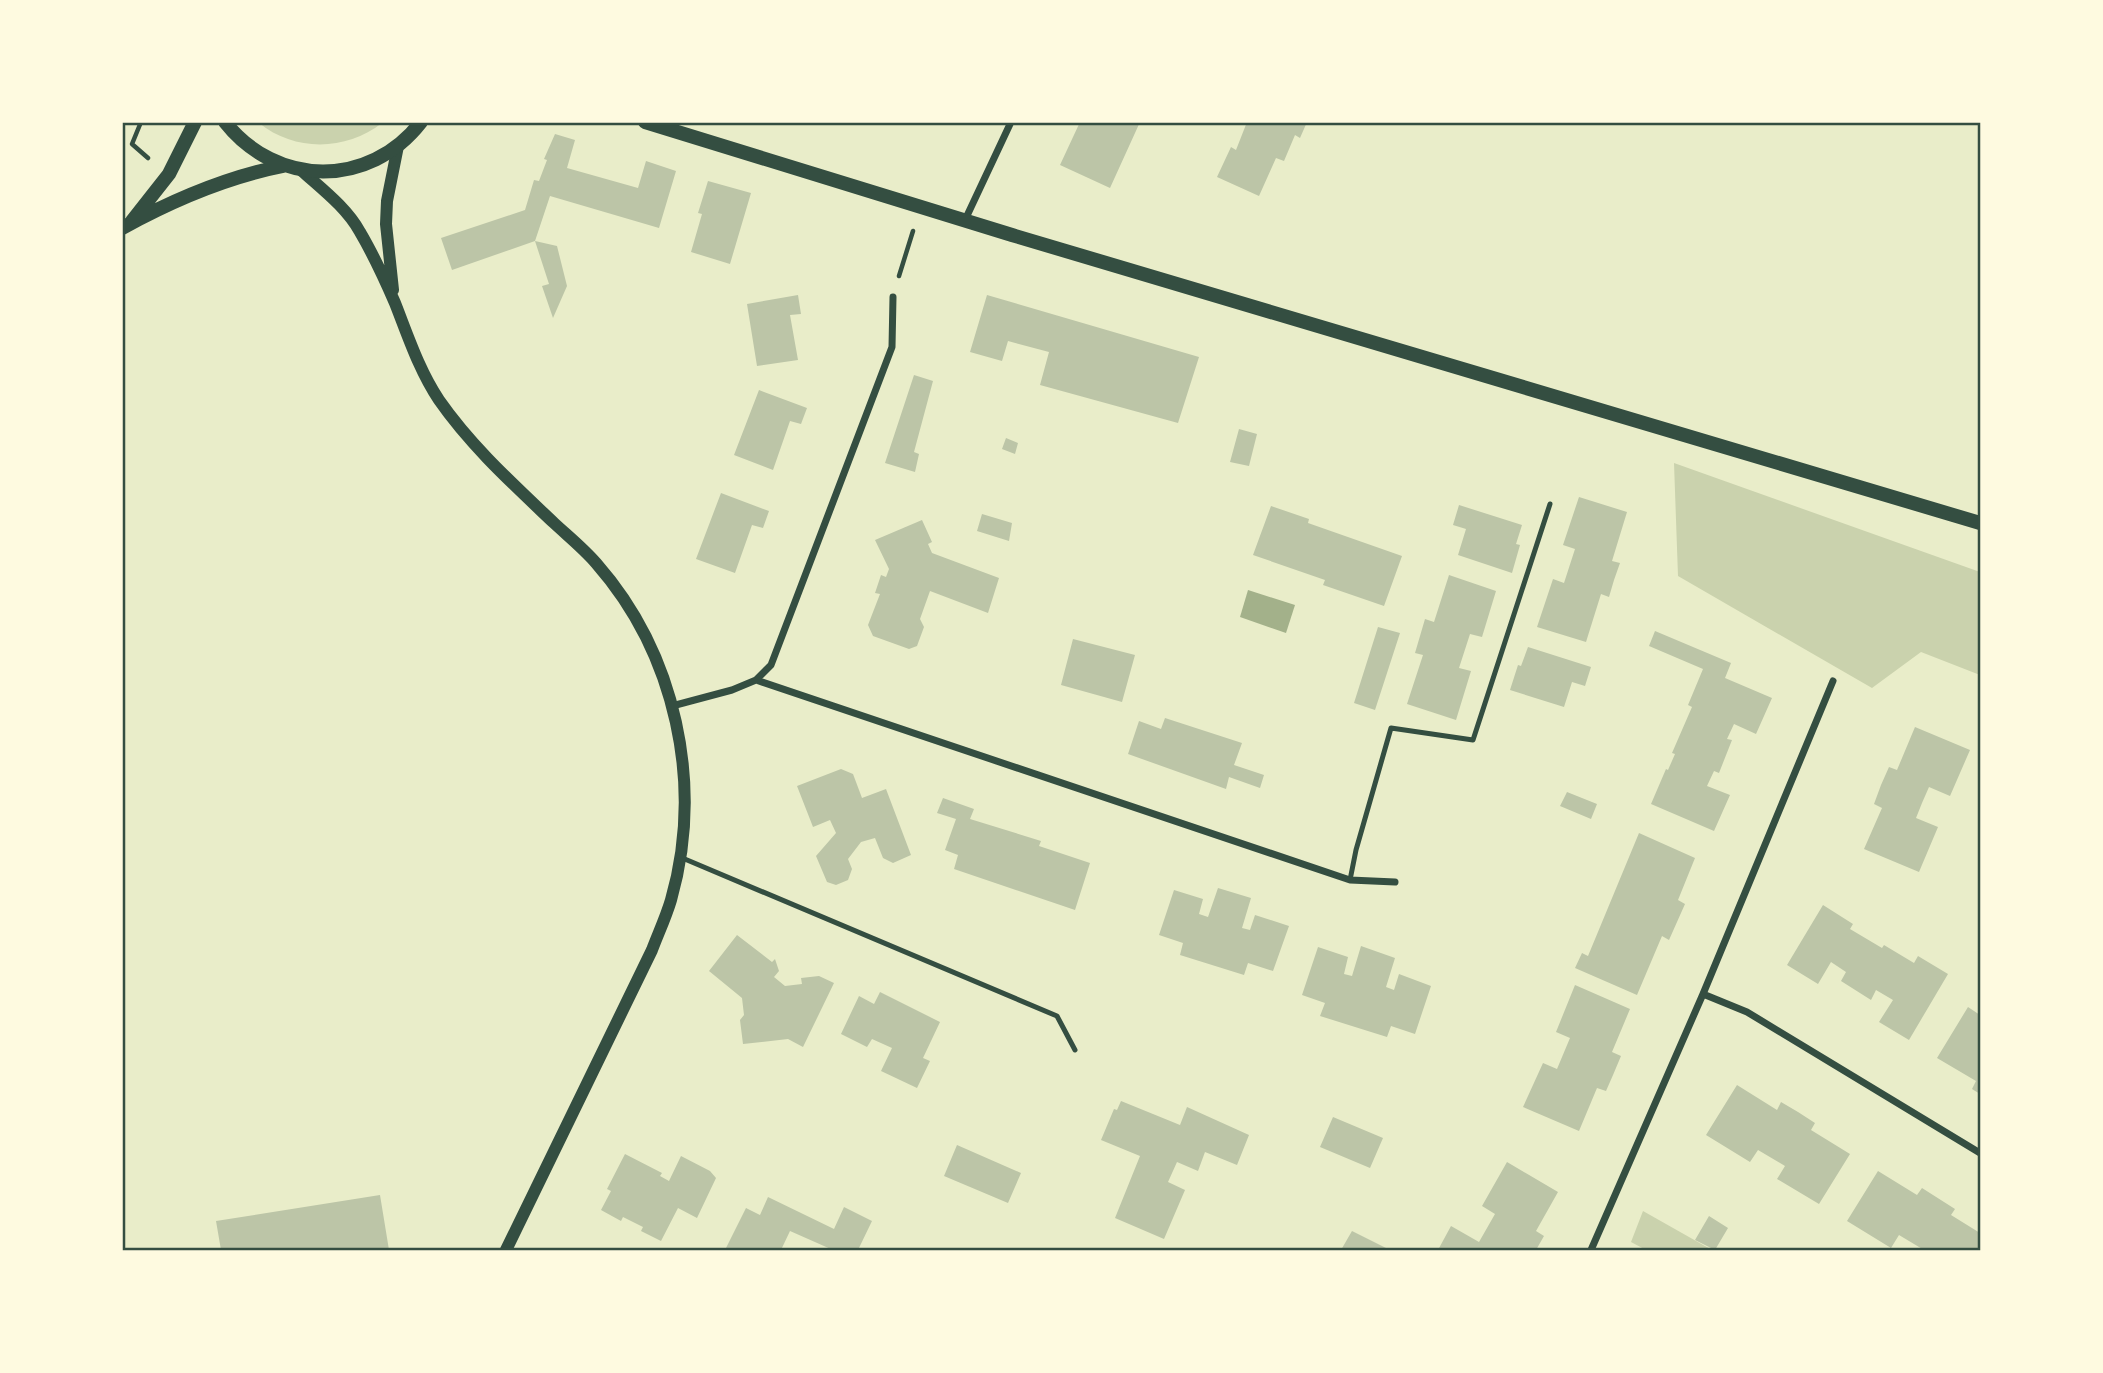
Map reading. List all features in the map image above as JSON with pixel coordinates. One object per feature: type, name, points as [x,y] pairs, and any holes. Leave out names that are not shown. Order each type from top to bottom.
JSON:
[{"type":"main road","points":[[126,226],[169,174],[195,122]]},
{"type":"main road","points":[[225,122],[237,138],[258,154],[302,171],[328,172],[377,160],[398,146],[421,122]]},
{"type":"main road","points":[[645,122],[1980,523]]},
{"type":"main road","points":[[126,226],[188,196],[247,173],[284,166]]},
{"type":"street","points":[[965,220],[1011,122]]},
{"type":"street","points":[[394,301],[386,224],[387,201],[398,146]]},
{"type":"street","points":[[302,171],[344,210],[359,230],[394,301],[416,358],[437,397],[460,429],[509,481],[596,563],[625,602],[651,644],[672,706],[682,757],[685,807],[680,856],[671,901],[652,950],[506,1251]]},
{"type":"street","points":[[672,706],[732,690],[756,680],[771,664],[892,347],[893,297]]},
{"type":"street","points":[[756,680],[1350,880],[1395,882]]},
{"type":"street","points":[[1591,1251],[1703,994],[1833,681]]},
{"type":"street","points":[[1703,994],[1747,1012],[1980,1153]]},
{"type":"lane","points":[[1350,880],[1391,727],[1473,740],[1549,504]]},
{"type":"lane","points":[[680,856],[1057,1016],[1076,1050]]},
{"type":"path","points":[[141,122],[132,144],[150,160]]},
{"type":"path","points":[[893,297],[921,205]]},
{"type":"shaded area","points":[[259,123],[382,123],[353,139],[320,144],[288,139]]},
{"type":"shaded area","points":[[1674,463],[1980,572],[1980,675],[1921,652],[1872,688],[1678,576]]},
{"type":"shaded area","points":[[1248,590],[1295,605],[1286,633],[1240,617]]},
{"type":"shaded area","points":[[1643,1211],[1712,1250],[1646,1250],[1631,1242]]},
{"type":"building","points":[[1080,122],[1140,122],[1110,188],[1060,165]]},
{"type":"building","points":[[1247,122],[1307,122],[1300,138],[1295,135],[1284,161],[1276,158],[1259,196],[1217,177],[1231,147],[1236,150]]},
{"type":"building","points":[[555,134],[575,140],[567,168],[638,188],[646,161],[676,171],[659,228],[550,196],[535,241],[452,270],[441,238],[525,210],[534,180],[539,181],[547,160],[544,159]]},
{"type":"building","points":[[708,181],[751,193],[730,264],[691,252],[702,214],[698,213]]},
{"type":"building","points":[[535,241],[557,246],[567,286],[553,318],[542,286],[549,284]]},
{"type":"building","points":[[798,295],[801,314],[790,315],[798,360],[757,366],[747,304]]},
{"type":"building","points":[[987,295],[1199,357],[1178,423],[1040,385],[1049,352],[1008,341],[1002,361],[970,352]]},
{"type":"building","points":[[914,375],[933,381],[914,452],[919,454],[915,472],[885,463]]},
{"type":"building","points":[[759,390],[807,408],[801,424],[790,421],[773,470],[734,455]]},
{"type":"building","points":[[1239,429],[1257,434],[1249,466],[1230,462]]},
{"type":"building","points":[[1006,438],[1018,443],[1015,454],[1002,449]]},
{"type":"building","points":[[721,493],[769,511],[763,528],[752,525],[735,573],[696,559]]},
{"type":"building","points":[[1579,497],[1627,512],[1612,561],[1620,563],[1609,597],[1601,594],[1586,642],[1537,627],[1553,579],[1564,583],[1575,549],[1563,545]]},
{"type":"building","points":[[1459,505],[1522,525],[1516,544],[1520,545],[1512,573],[1458,555],[1466,529],[1453,525]]},
{"type":"building","points":[[1271,506],[1309,519],[1308,523],[1402,556],[1384,606],[1323,585],[1325,580],[1253,555]]},
{"type":"building","points":[[982,514],[1012,523],[1009,541],[977,531]]},
{"type":"building","points":[[922,520],[932,542],[928,544],[932,553],[999,578],[988,613],[930,591],[920,619],[924,627],[917,646],[909,649],[873,636],[868,625],[880,594],[875,593],[881,575],[886,577],[889,569],[875,540]]},
{"type":"building","points":[[1449,575],[1496,591],[1482,637],[1470,634],[1459,668],[1471,671],[1456,720],[1407,704],[1423,655],[1415,653],[1425,619],[1434,622]]},
{"type":"building","points":[[1378,627],[1400,633],[1375,710],[1354,703]]},
{"type":"building","points":[[1655,631],[1731,663],[1725,678],[1772,698],[1756,734],[1734,724],[1727,739],[1732,740],[1719,773],[1714,771],[1707,786],[1730,795],[1714,831],[1651,804],[1675,754],[1672,753],[1692,707],[1688,705],[1703,669],[1649,646]]},
{"type":"building","points":[[1073,639],[1135,655],[1122,702],[1061,685]]},
{"type":"building","points":[[1528,647],[1591,667],[1585,686],[1572,682],[1564,707],[1510,690],[1518,665],[1521,666]]},
{"type":"building","points":[[1165,718],[1242,743],[1234,765],[1264,775],[1260,788],[1229,777],[1226,789],[1128,754],[1139,721],[1161,729]]},
{"type":"building","points":[[1915,727],[1970,750],[1950,796],[1929,787],[1922,803],[1916,818],[1938,827],[1919,872],[1864,849],[1882,808],[1874,804],[1881,785],[1889,767],[1897,770]]},
{"type":"building","points":[[841,769],[853,774],[862,798],[886,789],[911,855],[893,863],[883,858],[875,838],[861,842],[848,859],[852,869],[848,880],[836,885],[827,882],[816,856],[836,833],[830,820],[813,827],[797,786]]},
{"type":"building","points":[[1567,792],[1597,804],[1591,819],[1560,806]]},
{"type":"building","points":[[943,798],[974,809],[970,819],[1041,841],[1039,846],[1090,863],[1075,910],[954,869],[958,855],[945,850],[956,819],[937,813]]},
{"type":"building","points":[[1639,833],[1695,858],[1678,900],[1685,904],[1669,940],[1662,936],[1637,995],[1575,968],[1582,953],[1588,956]]},
{"type":"building","points":[[1218,888],[1251,898],[1242,928],[1250,930],[1255,915],[1289,926],[1273,971],[1248,963],[1244,975],[1180,955],[1183,943],[1159,935],[1174,890],[1203,899],[1199,914],[1208,917]]},
{"type":"building","points":[[1823,905],[1853,924],[1850,929],[1882,948],[1884,945],[1914,963],[1918,956],[1948,974],[1909,1040],[1879,1022],[1893,1000],[1876,990],[1871,1000],[1841,981],[1846,972],[1831,962],[1818,984],[1787,965]]},
{"type":"building","points":[[737,935],[772,962],[775,959],[779,971],[774,977],[785,986],[802,984],[801,978],[819,976],[834,983],[803,1047],[788,1039],[743,1044],[740,1020],[744,1015],[742,998],[709,971]]},
{"type":"building","points":[[1361,946],[1395,958],[1386,987],[1394,990],[1399,974],[1431,986],[1415,1034],[1391,1026],[1387,1037],[1320,1016],[1325,1003],[1302,995],[1318,947],[1348,957],[1344,974],[1352,976]]},
{"type":"building","points":[[1575,985],[1630,1009],[1612,1052],[1621,1056],[1606,1091],[1597,1088],[1579,1131],[1523,1107],[1543,1063],[1557,1069],[1570,1038],[1556,1032]]},
{"type":"building","points":[[880,992],[940,1022],[923,1058],[930,1061],[917,1088],[881,1071],[892,1048],[872,1039],[867,1047],[841,1034],[859,996],[874,1004]]},
{"type":"building","points":[[1968,1007],[1980,1015],[1980,1094],[1972,1089],[1976,1081],[1937,1058]]},
{"type":"building","points":[[1737,1085],[1777,1110],[1781,1102],[1798,1112],[1815,1123],[1811,1130],[1850,1154],[1819,1204],[1777,1179],[1785,1166],[1758,1150],[1750,1162],[1706,1135]]},
{"type":"building","points":[[1121,1101],[1180,1125],[1187,1107],[1249,1135],[1237,1165],[1205,1152],[1198,1171],[1177,1162],[1168,1182],[1185,1190],[1164,1239],[1115,1218],[1140,1156],[1101,1140],[1114,1109],[1117,1110]]},
{"type":"building","points":[[1333,1117],[1383,1138],[1370,1168],[1320,1147]]},
{"type":"building","points":[[957,1145],[1021,1173],[1008,1203],[944,1176]]},
{"type":"building","points":[[625,1154],[662,1173],[660,1176],[669,1181],[681,1156],[710,1171],[716,1178],[697,1218],[678,1208],[661,1241],[641,1231],[643,1227],[623,1217],[621,1221],[601,1210],[611,1191],[607,1189]]},
{"type":"building","points":[[1507,1162],[1558,1192],[1536,1231],[1544,1236],[1536,1250],[1438,1250],[1451,1226],[1479,1242],[1495,1214],[1482,1206]]},
{"type":"building","points":[[1878,1171],[1917,1195],[1922,1188],[1955,1209],[1951,1215],[1980,1233],[1980,1250],[1924,1250],[1899,1235],[1891,1248],[1847,1221]]},
{"type":"building","points":[[380,1195],[389,1250],[221,1250],[216,1221]]},
{"type":"building","points":[[768,1197],[834,1229],[844,1207],[872,1221],[858,1250],[833,1250],[790,1231],[781,1250],[725,1250],[746,1208],[760,1215]]},
{"type":"building","points":[[1709,1216],[1728,1228],[1715,1250],[1695,1240]]},
{"type":"building","points":[[1352,1231],[1390,1250],[1341,1250]]}]
